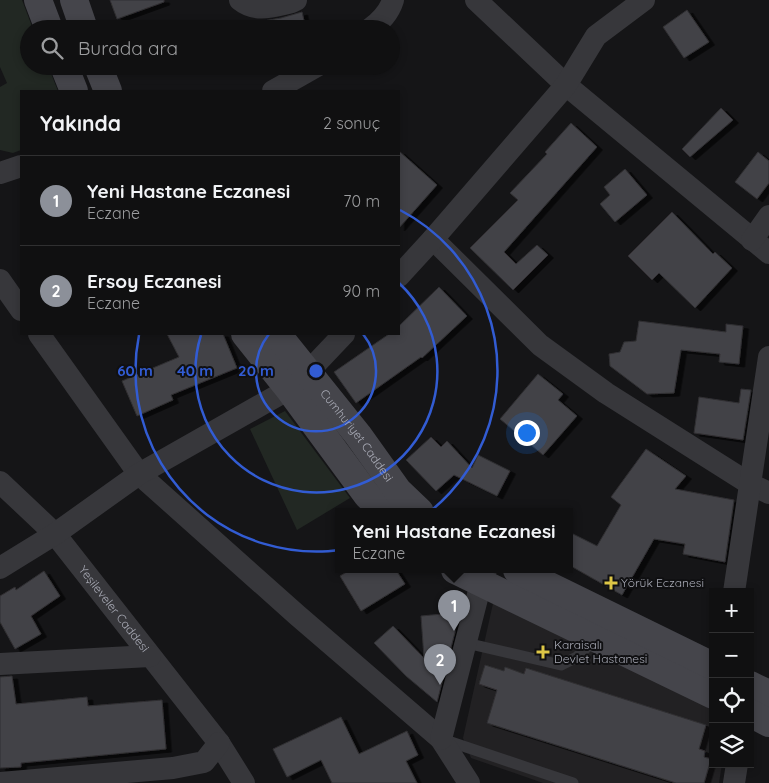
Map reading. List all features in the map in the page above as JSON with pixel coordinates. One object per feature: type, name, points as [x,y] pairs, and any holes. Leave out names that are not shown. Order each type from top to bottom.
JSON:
[{"type":"main road","points":[[38,0],[46,20]]},
{"type":"main road","points":[[74,0],[81,20]]},
{"type":"main road","points":[[68,75],[74,90]]},
{"type":"main road","points":[[102,75],[108,90]]},
{"type":"main road","name":"Cumhuriyet Caddesi","points":[[245,335],[299,380],[358,435],[398,491],[416,508]]},
{"type":"main road","name":"Cumhuriyet Caddesi","points":[[277,335],[299,380],[367,495],[380,508]]},
{"type":"main road","points":[[470,573],[484,576],[596,638],[709,693]]},
{"type":"main road","points":[[523,573],[709,664]]},
{"type":"main road","points":[[754,687],[769,694]]},
{"type":"main road","points":[[754,715],[769,723]]},
{"type":"street","points":[[240,0],[248,6],[262,8],[296,0]]},
{"type":"street","points":[[382,20],[391,8],[393,0]]},
{"type":"street","points":[[476,0],[566,84],[760,246],[769,216]]},
{"type":"street","points":[[400,275],[434,239],[566,84],[596,36],[644,0]]},
{"type":"street","points":[[274,90],[301,75]]},
{"type":"street","points":[[434,239],[540,345],[606,393],[760,489]]},
{"type":"street","points":[[0,280],[20,309]]},
{"type":"street","points":[[40,335],[139,474],[297,615],[441,739],[469,783]]},
{"type":"street","points":[[0,568],[55,534],[139,474],[299,380],[343,335]]},
{"type":"street","points":[[735,588],[760,489],[769,357]]},
{"type":"street","name":"Yeşileveler Caddesi","points":[[0,482],[55,534],[219,743],[244,783]]},
{"type":"street","points":[[441,739],[484,576]]},
{"type":"street","points":[[0,664],[150,656]]},
{"type":"street","points":[[0,783],[92,780],[172,768],[204,762],[219,743]]},
{"type":"street","points":[[734,783],[736,768]]},
{"type":"lane","points":[[466,643],[560,665],[577,657],[596,638]]},
{"type":"lane","points":[[441,739],[573,783]]},
{"type":"shaded area","points":[[0,0],[22,0],[30,20],[20,20],[20,75],[52,75],[58,90],[20,90],[20,150],[13,153],[0,150],[0,87],[7,83],[0,67]]},
{"type":"shaded area","points":[[285,411],[350,498],[297,530],[250,429]]},
{"type":"shaded area","name":"Karaisalı Devlet Hastanesi","points":[[494,599],[709,703],[709,768],[721,768],[719,783],[543,783],[471,758],[463,738]]},
{"type":"building","points":[[110,0],[164,0],[164,2],[117,19]]},
{"type":"building","points":[[687,10],[709,42],[684,58],[663,27]]},
{"type":"building","points":[[302,12],[304,20],[269,20]]},
{"type":"building","points":[[721,108],[733,120],[690,157],[682,149]]},
{"type":"building","points":[[571,123],[597,147],[504,252],[516,264],[537,245],[548,255],[513,290],[470,248],[518,200],[510,193],[547,154],[545,152]]},
{"type":"building","points":[[400,152],[437,185],[400,227]]},
{"type":"building","points":[[758,152],[769,161],[769,183],[757,199],[735,182]]},
{"type":"building","points":[[625,169],[647,195],[615,222],[600,204],[610,195],[604,187]]},
{"type":"building","points":[[672,212],[713,254],[715,252],[732,268],[695,308],[659,273],[652,280],[628,256]]},
{"type":"building","points":[[439,287],[467,316],[422,358],[356,403],[334,372],[388,335],[400,335],[400,325]]},
{"type":"building","points":[[639,321],[726,332],[726,324],[743,326],[739,364],[719,362],[720,354],[681,350],[674,393],[647,394],[610,366],[609,354],[620,352],[624,342],[636,341]]},
{"type":"building","points":[[168,335],[223,335],[237,368],[171,395],[173,400],[137,416],[122,381],[179,357]]},
{"type":"building","points":[[538,374],[563,394],[558,400],[577,416],[543,455],[500,419]]},
{"type":"building","points":[[741,389],[751,390],[743,440],[694,433],[699,397],[739,403]]},
{"type":"building","points":[[431,437],[441,447],[447,441],[472,468],[478,455],[510,471],[497,496],[454,475],[436,491],[406,460]]},
{"type":"building","points":[[646,449],[686,476],[675,489],[734,500],[725,562],[683,554],[685,544],[654,539],[622,595],[573,567],[573,534],[597,546],[621,505],[611,497]]},
{"type":"building","points":[[44,571],[60,596],[31,616],[41,634],[15,649],[0,622],[0,596],[15,587],[16,590]]},
{"type":"building","points":[[345,573],[398,573],[405,584],[361,611],[340,576]]},
{"type":"building","points":[[454,613],[455,632],[437,702],[406,676],[374,643],[393,626],[424,658],[421,616]]},
{"type":"building","points":[[485,665],[504,671],[505,667],[524,674],[526,668],[706,725],[699,749],[705,751],[704,757],[709,758],[704,783],[676,783],[487,723],[497,690],[479,684]]},
{"type":"building","points":[[12,676],[16,704],[87,697],[88,706],[162,700],[166,749],[21,763],[21,767],[0,768],[0,677]]},
{"type":"building","points":[[341,717],[359,754],[407,731],[418,755],[406,761],[417,783],[332,783],[321,760],[287,777],[273,749]]},
{"type":"place","name":"Yörük Eczanesi","points":[[611,583]]},
{"type":"place","name":"Yeni Hastane Eczanesi","points":[[454,631]]},
{"type":"place","name":"Karaisalı Devlet Hastanesi","points":[[543,652]]},
{"type":"place","name":"Ersoy Eczanesi","points":[[440,685]]}]
